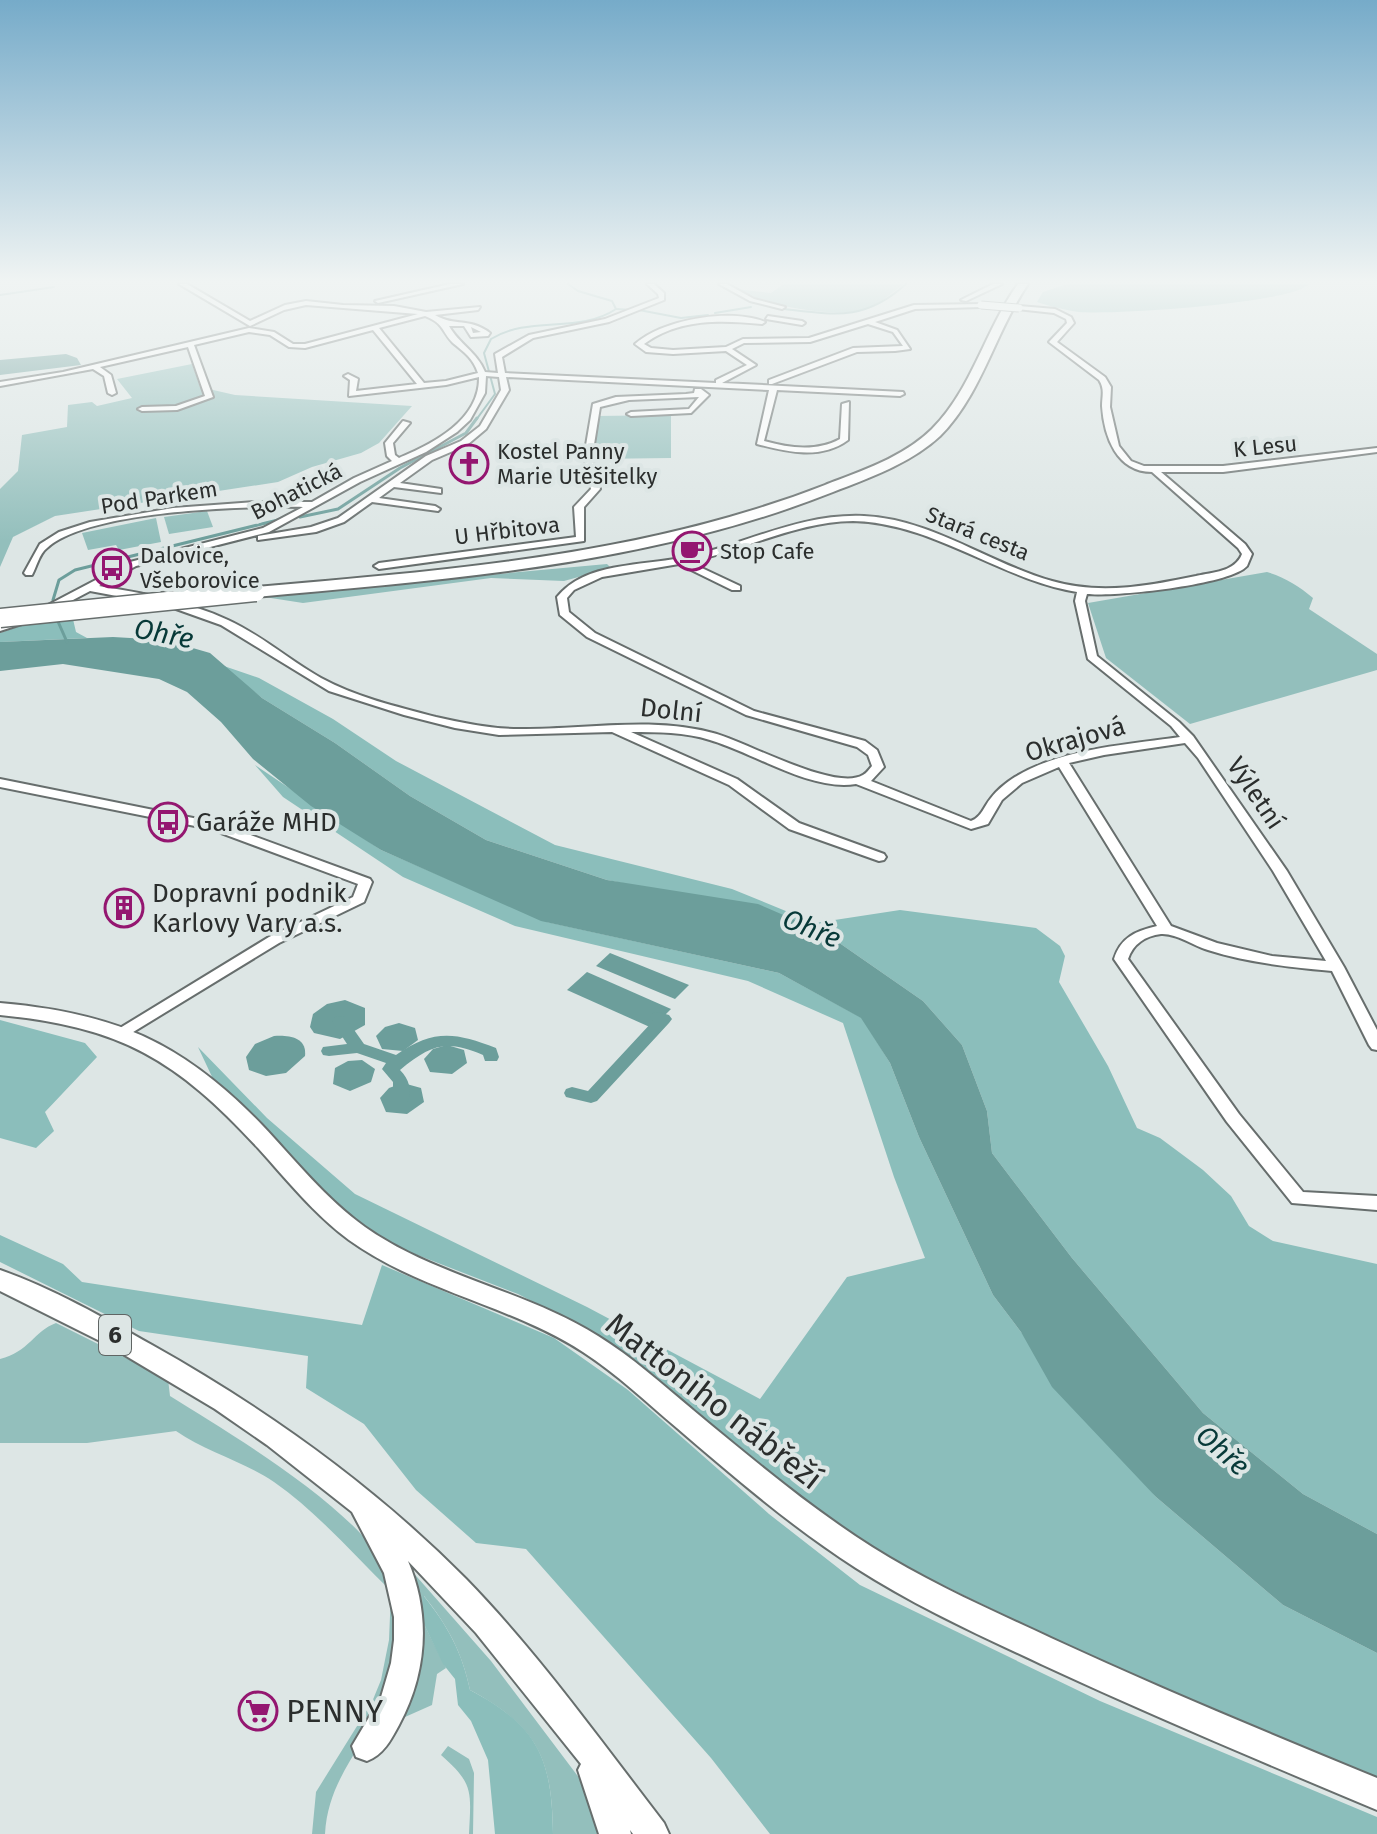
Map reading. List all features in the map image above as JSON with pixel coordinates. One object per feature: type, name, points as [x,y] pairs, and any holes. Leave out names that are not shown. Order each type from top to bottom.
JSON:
[{"type":"highway","points":[[0,618],[451,568],[555,553],[688,527],[800,495],[867,468],[921,434],[961,388],[969,370]]},
{"type":"highway","points":[[765,524],[811,498],[877,469],[932,436],[972,388],[980,370]]},
{"type":"highway","points":[[453,573],[647,542],[811,498]]},
{"type":"highway","points":[[0,611],[613,561]]},
{"type":"main road","name":"Mattoniho nábřeží","points":[[0,1009],[57,1016],[125,1032],[197,1076],[238,1114],[311,1193],[359,1234],[422,1269],[511,1302],[584,1340],[622,1366],[797,1512],[889,1573],[1136,1693],[1377,1794]]},
{"type":"main road","name":"6","points":[[0,1280],[104,1328],[226,1399],[296,1449],[424,1558],[457,1592],[554,1702],[653,1834]]},
{"type":"main road","points":[[363,1506],[397,1570],[410,1620],[405,1671],[380,1730],[367,1746]]},
{"type":"main road","points":[[582,1742],[602,1787],[615,1834]]},
{"type":"street","points":[[0,384],[74,370]]},
{"type":"street","points":[[99,370],[107,375],[112,393]]},
{"type":"street","points":[[142,409],[177,408],[209,397],[199,370]]},
{"type":"street","points":[[409,370],[422,386]]},
{"type":"street","points":[[482,370],[485,377]]},
{"type":"street","points":[[185,552],[323,527],[341,520],[419,466],[464,443],[483,427],[505,390],[499,370]]},
{"type":"street","points":[[630,382],[668,392],[699,392],[743,370]]},
{"type":"street","points":[[762,386],[807,370]]},
{"type":"street","points":[[1092,370],[1107,387],[1109,424],[1120,453],[1136,467],[1156,472]]},
{"type":"street","points":[[348,376],[354,379],[352,394],[485,377],[716,384],[900,394]]},
{"type":"street","name":"Bohatická","points":[[0,628],[33,617],[133,564],[266,530],[432,445],[457,429],[478,402],[485,377]]},
{"type":"street","points":[[774,387],[760,442],[786,449],[820,450],[844,440],[848,420],[846,404]]},
{"type":"street","points":[[631,414],[691,411],[705,395],[699,392]]},
{"type":"street","name":"U Hřbitova","points":[[379,566],[581,539],[579,507],[596,489],[588,457],[596,406],[612,400],[668,399],[699,392]]},
{"type":"street","points":[[397,461],[391,456],[389,443],[406,423]]},
{"type":"street","name":"K Lesu","points":[[1156,472],[1248,466],[1377,450]]},
{"type":"street","name":"Stará cesta","points":[[569,586],[605,574],[739,547],[807,523],[879,520],[906,526],[1027,574],[1083,590],[1131,591],[1230,572],[1243,564],[1247,554],[1242,546],[1156,472]]},
{"type":"street","points":[[392,484],[438,491]]},
{"type":"street","points":[[370,499],[435,509]]},
{"type":"street","name":"Pod Parkem","points":[[29,573],[43,546],[72,531],[187,508],[316,505]]},
{"type":"street","points":[[680,561],[736,588]]},
{"type":"street","name":"Dolní","points":[[86,587],[135,595],[206,616],[243,632],[293,668],[345,693],[494,732],[608,727],[710,736],[740,744],[827,780],[859,781],[872,775],[878,767],[873,753],[861,744],[750,713],[591,635],[569,620],[561,605],[569,586]]},
{"type":"street","name":"Výletní","points":[[1083,590],[1080,601],[1092,657],[1189,739],[1280,871],[1337,967],[1377,1045]]},
{"type":"street","points":[[608,727],[733,782],[794,826],[879,857]]},
{"type":"street","name":"Okrajová","points":[[859,781],[971,825],[983,821],[989,807],[1016,782],[1062,762],[1110,750],[1189,739]]},
{"type":"street","points":[[1062,762],[1166,929]]},
{"type":"street","points":[[0,783],[213,826],[365,882],[359,899],[274,940],[125,1032]]},
{"type":"street","points":[[1337,967],[1272,961],[1213,947],[1166,929],[1133,938],[1123,948],[1121,959],[1233,1118],[1298,1198],[1377,1203]]},
{"type":"shaded area","points":[[164,370],[194,370],[200,387],[235,395],[412,406],[379,443],[361,453],[312,467],[278,482],[55,516],[13,537],[0,567],[0,489],[18,471],[22,435],[67,427],[68,405],[92,402],[97,406],[132,398],[117,379]]},
{"type":"shaded area","points":[[671,415],[671,458],[592,459],[597,416]]},
{"type":"shaded area","points":[[207,511],[213,527],[169,534],[164,517]]},
{"type":"shaded area","points":[[156,518],[161,542],[119,550],[116,545],[88,550],[82,533]]},
{"type":"shaded area","points":[[607,564],[611,568],[564,581],[491,578],[303,603],[258,596]]},
{"type":"shaded area","points":[[1267,572],[1285,579],[1313,598],[1309,609],[1377,654],[1377,670],[1190,724],[1106,658],[1088,603]]},
{"type":"shaded area","points":[[72,615],[76,632],[87,638],[0,642],[0,633],[46,617]]},
{"type":"shaded area","points":[[221,665],[259,678],[333,719],[396,761],[555,845],[732,889],[815,923],[900,910],[1036,928],[1060,946],[1065,956],[1059,982],[1108,1066],[1137,1128],[1160,1138],[1203,1170],[1231,1196],[1249,1226],[1273,1241],[1377,1264],[1377,1534],[1303,1494],[1203,1413],[1072,1258],[992,1153],[987,1111],[962,1045],[923,1001],[825,933],[672,893],[607,880],[486,840],[410,796],[335,743],[262,698]]},
{"type":"shaded area","points":[[255,765],[381,850],[547,922],[779,973],[862,1018],[890,1063],[919,1137],[993,1295],[1021,1332],[1156,1497],[1283,1605],[1377,1653],[1377,1778],[1139,1680],[895,1562],[805,1503],[630,1358],[591,1332],[518,1294],[394,1246],[345,1211],[214,1081],[198,1047],[267,1118],[355,1194],[587,1307],[760,1399],[847,1277],[925,1258],[894,1177],[843,1023],[748,981],[515,926],[403,877],[283,797]]},
{"type":"shaded area","points":[[0,1020],[85,1043],[97,1057],[45,1112],[54,1131],[36,1148],[0,1138]]},
{"type":"shaded area","points":[[0,1235],[63,1264],[82,1282],[362,1325],[382,1265],[554,1338],[628,1390],[769,1514],[860,1585],[1100,1701],[1377,1817],[1377,1834],[770,1834],[711,1758],[526,1549],[476,1543],[416,1490],[364,1424],[306,1388],[308,1356],[139,1331],[0,1262]]},
{"type":"shaded area","points":[[56,1323],[168,1379],[170,1396],[257,1451],[321,1498],[372,1546],[388,1570],[396,1611],[396,1660],[375,1718],[333,1796],[325,1834],[312,1834],[316,1792],[372,1702],[381,1680],[389,1640],[391,1591],[320,1520],[274,1482],[176,1431],[87,1443],[0,1443],[0,1359],[18,1352]]},
{"type":"shaded area","points":[[410,1569],[491,1661],[583,1783],[604,1834],[553,1834],[549,1785],[537,1747],[512,1717],[470,1690],[453,1640],[424,1596],[423,1622],[446,1668],[437,1674],[432,1705],[396,1721]]},
{"type":"shaded area","points":[[423,1595],[453,1640],[470,1690],[512,1717],[537,1747],[549,1784],[553,1834],[495,1834],[488,1760],[471,1721],[458,1705],[455,1679],[443,1664],[423,1622]]},
{"type":"shaded area","points":[[448,1746],[469,1759],[474,1773],[473,1834],[469,1834],[470,1798],[465,1781],[441,1755]]},
{"type":"water","points":[[0,370],[44,370],[0,375]]},
{"type":"water","name":"Ohře","points":[[113,637],[165,640],[210,653],[262,698],[335,743],[410,796],[486,840],[607,880],[758,904],[825,933],[923,1001],[962,1045],[987,1111],[992,1153],[1072,1258],[1203,1413],[1303,1494],[1377,1534],[1377,1653],[1283,1605],[1156,1497],[1052,1387],[1021,1332],[993,1295],[919,1137],[890,1063],[861,1018],[779,973],[541,921],[381,850],[311,806],[253,759],[221,722],[187,692],[159,679],[63,664],[0,671],[0,642]]},
{"type":"water","points":[[610,953],[689,985],[675,999],[596,966]]},
{"type":"water","points":[[587,972],[671,1009],[652,1028],[567,990]]},
{"type":"water","points":[[345,1000],[365,1008],[365,1025],[340,1039],[314,1033],[310,1027],[313,1014],[327,1004]]},
{"type":"water","points":[[399,1023],[415,1028],[418,1040],[403,1051],[382,1049],[376,1036],[385,1027]]},
{"type":"water","points":[[274,1036],[300,1041],[305,1056],[286,1073],[266,1076],[249,1070],[246,1057],[255,1044]]},
{"type":"water","points":[[447,1045],[464,1050],[467,1063],[452,1074],[430,1072],[424,1059],[433,1049]]},
{"type":"water","points":[[362,1060],[375,1069],[371,1082],[350,1091],[333,1084],[335,1068],[348,1061]]},
{"type":"water","points":[[403,1083],[421,1088],[424,1102],[407,1114],[386,1112],[380,1098],[389,1088]]},
{"type":"waterway","points":[[476,420],[495,394],[488,370]]},
{"type":"waterway","points":[[300,517],[338,509],[400,468],[466,433],[477,418]]},
{"type":"waterway","points":[[53,600],[59,580],[75,570],[278,520]]},
{"type":"waterway","points":[[56,617],[67,642]]},
{"type":"waterway","points":[[572,1093],[591,1097],[664,1019],[658,1017]]},
{"type":"waterway","points":[[340,1021],[358,1048]]},
{"type":"waterway","points":[[401,1099],[401,1081],[390,1069],[426,1044],[460,1041],[490,1052],[491,1057]]},
{"type":"waterway","points":[[329,1051],[358,1048]]},
{"type":"waterway","points":[[358,1048],[399,1062]]},
{"type":"place","name":"Kostel Panny Marie Utěšitelky","points":[[469,464]]},
{"type":"place","name":"Stop Cafe","points":[[692,551]]},
{"type":"place","name":"Dalovice, Všeborovice","points":[[112,568]]},
{"type":"place","name":"Garáže MHD","points":[[168,822]]},
{"type":"place","name":"Dopravní podnik Karlovy Vary a.s.","points":[[124,908]]},
{"type":"place","name":"PENNY","points":[[258,1711]]}]
